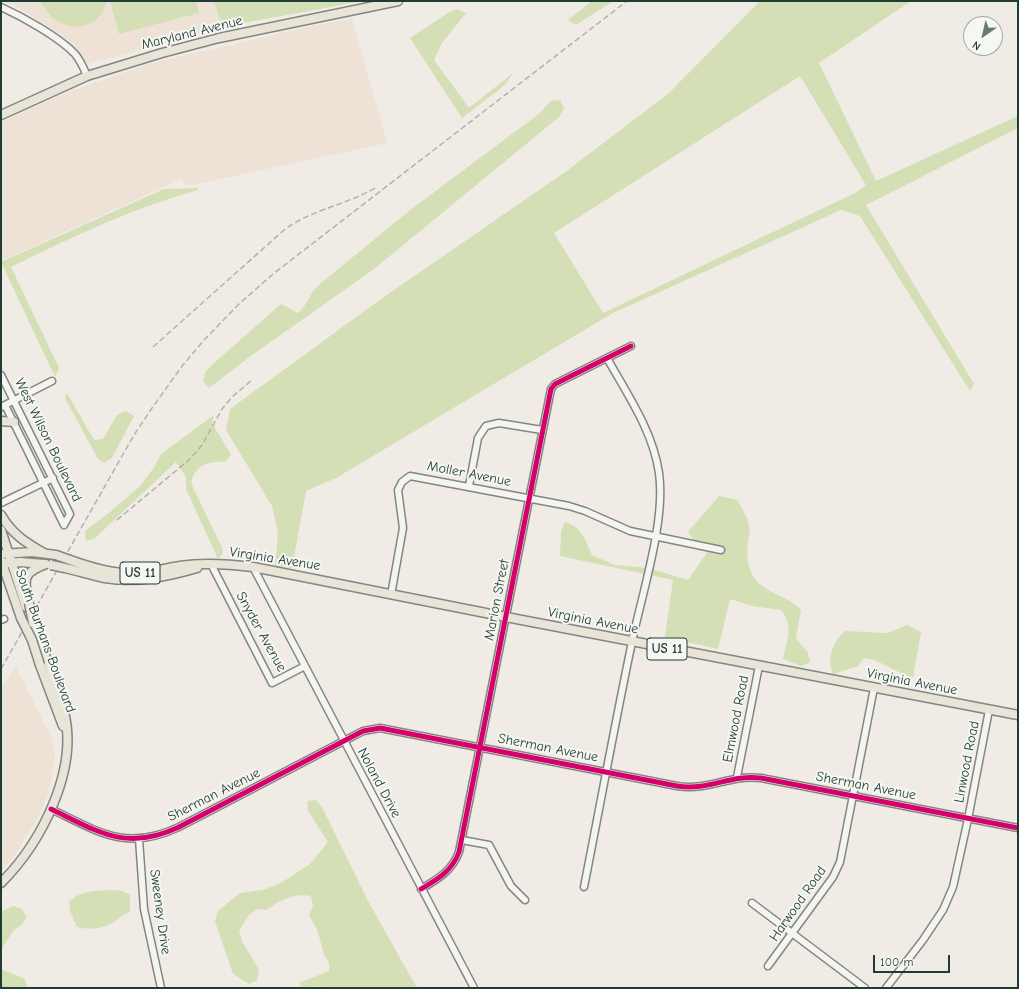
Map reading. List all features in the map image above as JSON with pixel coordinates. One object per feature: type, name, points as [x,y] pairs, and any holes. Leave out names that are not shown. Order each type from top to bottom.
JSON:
[{"type":"main road","name":"Maryland Avenue","points":[[1,115],[87,76],[190,45],[398,1]]},
{"type":"main road","points":[[1,421],[14,422]]},
{"type":"main road","points":[[1,515],[12,531],[44,553]]},
{"type":"main road","points":[[1,530],[5,554],[4,563]]},
{"type":"main road","name":"Virginia Avenue","points":[[5,554],[44,553],[56,555],[106,570],[123,573],[145,573],[181,566],[211,564],[253,567],[632,642],[1018,715]]},
{"type":"main road","name":"Virginia Avenue","points":[[4,563],[48,564],[104,577],[144,580],[164,578],[211,564]]},
{"type":"main road","name":"South Burhans Boulevard","points":[[1,883],[31,846],[51,809],[59,789],[65,764],[65,731],[58,716],[28,605],[4,563]]},
{"type":"main road","name":"South Burhans Boulevard","points":[[4,563],[21,618],[44,664]]},
{"type":"main road","points":[[28,605],[25,585],[26,577],[36,568],[48,564]]},
{"type":"street","points":[[1,7],[24,18],[65,45],[80,61],[87,76]]},
{"type":"street","name":"Marion Street","points":[[421,889],[436,881],[451,868],[456,860],[462,840],[542,430],[552,386],[631,346]]},
{"type":"street","points":[[584,887],[632,642],[655,536],[660,492],[657,460],[647,432],[607,358]]},
{"type":"street","name":"West Wilson Boulevard","points":[[1,375],[70,514],[64,525],[14,422],[3,406]]},
{"type":"street","points":[[3,406],[52,381]]},
{"type":"street","points":[[469,486],[478,438],[486,426],[494,422],[542,430]]},
{"type":"street","name":"Moller Avenue","points":[[391,595],[402,536],[402,519],[398,490],[402,482],[410,476],[469,486],[585,510],[630,531],[721,550]]},
{"type":"street","points":[[1,503],[53,478]]},
{"type":"street","name":"Snyder Avenue","points":[[211,564],[272,683],[305,666]]},
{"type":"street","name":"Noland Drive","points":[[253,567],[474,988]]},
{"type":"street","name":"Elmwood Road","points":[[737,777],[759,666]]},
{"type":"street","name":"Harwood Road","points":[[768,966],[833,877],[837,869],[874,688]]},
{"type":"street","name":"Linwood Road","points":[[886,988],[923,940],[943,910],[955,879],[989,710]]},
{"type":"street","name":"Sherman Avenue","points":[[51,809],[108,834],[127,839],[139,839],[167,832],[179,827],[363,731],[380,728],[481,746],[689,787],[716,784],[737,777],[761,778],[1018,828]]},
{"type":"street","name":"Sweeney Drive","points":[[139,839],[144,909],[161,988]]},
{"type":"street","points":[[462,840],[489,845],[511,886],[525,900]]},
{"type":"street","points":[[752,903],[865,988]]},
{"type":"shaded area","points":[[4,1],[214,1],[222,27],[88,64],[62,35],[13,4]]},
{"type":"shaded area","points":[[352,19],[387,143],[188,186],[181,179],[1,261],[1,122],[68,92],[152,63],[316,25]]},
{"type":"shaded area","points":[[16,667],[51,737],[55,756],[49,792],[39,816],[19,849],[1,872],[1,688]]},
{"type":"green space","points":[[42,1],[107,1],[100,16],[94,21],[81,26],[73,26],[65,25],[55,20],[42,4]]},
{"type":"green space","points":[[110,1],[196,1],[199,13],[119,34]]},
{"type":"green space","points":[[214,1],[363,1],[222,27]]},
{"type":"green space","points":[[592,1],[613,1],[576,25],[568,20]]},
{"type":"green space","points":[[760,1],[911,1],[819,63],[876,181],[1018,116],[1018,128],[866,205],[974,384],[970,391],[860,216],[841,210],[613,313],[336,478],[306,491],[292,568],[275,567],[278,533],[272,506],[226,430],[230,409],[381,299],[568,170],[669,93]],"holes":[[[800,76],[866,185],[855,193],[603,313],[554,233]]]},
{"type":"green space","points":[[457,9],[466,13],[442,43],[434,60],[469,108],[513,73],[505,85],[462,118],[410,38],[448,13]]},
{"type":"green space","points":[[560,100],[564,109],[559,117],[374,269],[248,358],[209,388],[203,381],[206,371],[213,364],[281,304],[298,313],[313,291],[320,284],[409,211],[540,113],[551,101]]},
{"type":"green space","points":[[198,188],[198,190],[126,214],[11,267],[59,368],[55,377],[1,262],[164,189]]},
{"type":"green space","points":[[67,393],[94,440],[103,439],[117,415],[126,411],[134,416],[112,458],[104,463],[98,459],[65,398]]},
{"type":"green space","points":[[214,415],[212,423],[231,455],[226,461],[209,463],[200,467],[193,476],[191,483],[223,550],[218,559],[186,489],[186,477],[176,462],[94,539],[86,541],[85,531],[140,486],[155,466],[161,454]]},
{"type":"green space","points":[[719,496],[737,500],[747,518],[750,530],[747,557],[755,579],[766,588],[796,605],[801,610],[796,638],[808,653],[810,662],[801,666],[783,659],[788,640],[788,628],[785,616],[781,610],[752,606],[730,599],[718,649],[665,637],[673,580],[560,556],[561,531],[565,522],[571,524],[579,531],[585,539],[592,555],[615,565],[648,568],[688,580],[708,551],[695,542],[688,532]]},
{"type":"green space","points":[[907,625],[921,632],[913,677],[876,661],[864,658],[858,666],[833,674],[830,662],[832,651],[837,640],[845,631],[887,633]]},
{"type":"green space","points":[[316,800],[322,807],[368,901],[417,988],[331,988],[319,986],[302,988],[299,983],[329,971],[329,963],[324,955],[318,932],[309,915],[313,906],[311,896],[305,895],[287,898],[266,910],[257,909],[249,915],[239,931],[242,941],[259,970],[257,980],[249,984],[233,974],[215,921],[218,911],[240,893],[263,890],[281,883],[310,864],[328,842],[308,811],[307,801]]},
{"type":"green space","points":[[112,890],[122,891],[130,895],[130,912],[105,926],[91,929],[77,927],[70,911],[69,902],[84,893]]},
{"type":"green space","points":[[13,906],[22,909],[27,918],[13,931],[1,950],[1,912]]},
{"type":"green space","points":[[1,969],[25,979],[27,988],[1,988]]},
{"type":"railway","points":[[1,669],[134,435],[183,365],[205,339],[239,304],[273,274],[627,1]]},
{"type":"railway","points":[[153,347],[284,230],[306,217],[366,193],[377,187]]},
{"type":"railway","points":[[117,520],[190,459],[202,445],[222,409],[233,396],[252,380]]},
{"type":"cycle path","points":[[421,889],[444,874],[456,859],[459,852],[551,389],[555,384],[631,346]]},
{"type":"cycle path","points":[[51,809],[84,825],[113,836],[143,838],[160,834],[179,827],[363,731],[380,728],[677,786],[700,786],[739,778],[761,778],[1018,828]]}]
